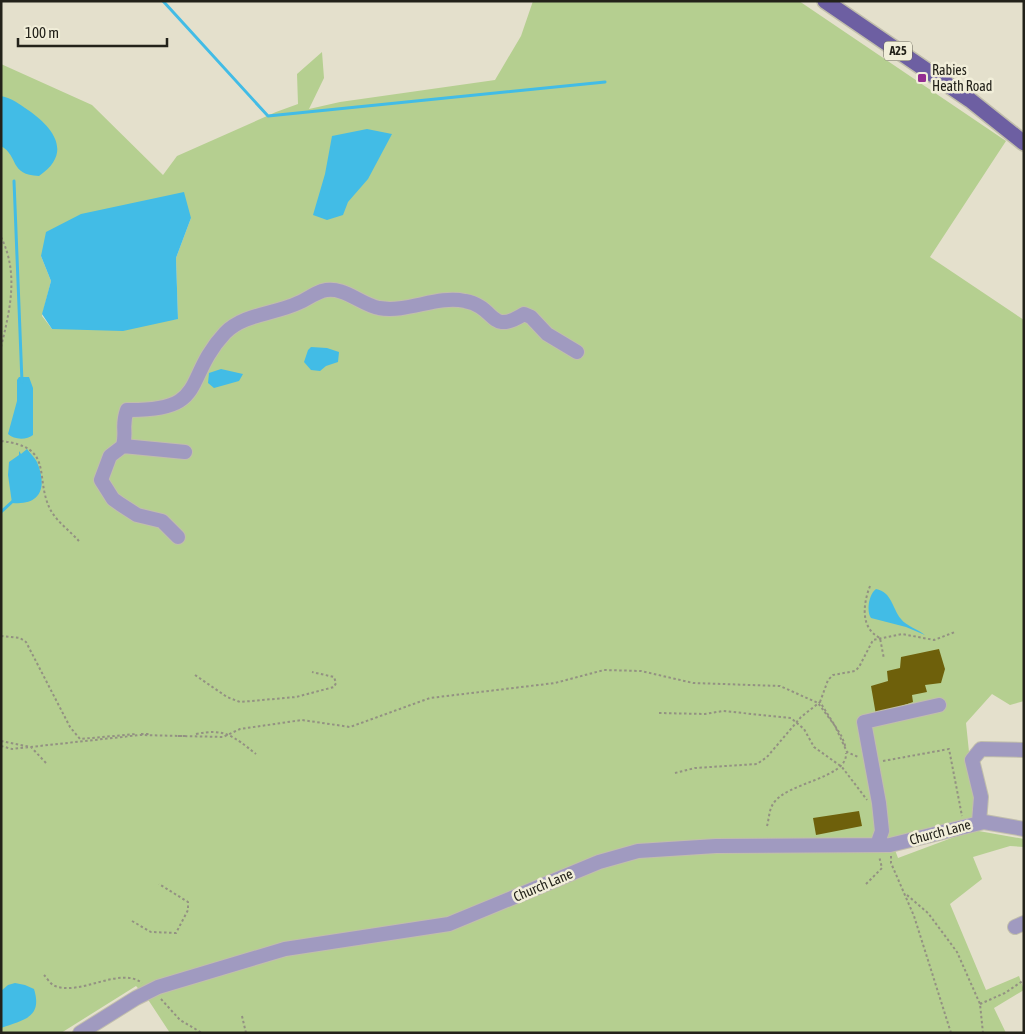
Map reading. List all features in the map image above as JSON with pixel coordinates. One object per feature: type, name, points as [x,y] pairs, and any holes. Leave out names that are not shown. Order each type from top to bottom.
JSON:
[{"type":"main road","name":"A25","points":[[825,1],[970,100],[1024,143]]},
{"type":"street","points":[[178,537],[162,522],[138,515],[113,500],[101,480],[104,468],[110,456],[123,446],[126,436],[123,423],[128,410],[167,408],[188,396],[207,359],[225,332],[240,322],[283,309],[323,291],[338,291],[354,296],[363,303],[380,308],[412,306],[453,299],[477,304],[502,324],[509,324],[524,314],[531,317],[548,334],[577,352]]},
{"type":"street","points":[[123,446],[185,452]]},
{"type":"street","points":[[883,845],[864,722],[938,705]]},
{"type":"street","points":[[979,822],[980,797],[972,760],[981,749],[1024,750]]},
{"type":"street","name":"Church Lane","points":[[80,1033],[136,998],[158,988],[286,950],[449,924],[598,862],[638,851],[716,846],[883,845],[979,822],[992,822],[1024,829]]},
{"type":"path","points":[[1,237],[10,262],[12,295],[8,322],[1,347]]},
{"type":"path","points":[[1,441],[14,442],[28,448],[35,456],[44,478],[44,487],[50,510],[79,541]]},
{"type":"path","points":[[870,586],[865,602],[866,622],[875,635],[880,638],[884,659]]},
{"type":"path","points":[[675,773],[695,768],[757,764],[767,757],[797,722],[819,703],[828,680],[842,672],[859,667],[873,640],[902,634],[934,640],[955,632]]},
{"type":"path","points":[[1,636],[20,638],[26,642],[70,727],[80,738],[146,733],[166,735]]},
{"type":"path","points":[[1,746],[12,749],[140,735],[222,737],[240,729],[302,720],[350,727],[430,698],[555,683],[604,670],[641,671],[693,683],[780,686],[819,703],[835,726],[846,750],[846,757],[835,772],[807,782],[773,803],[768,826]]},
{"type":"path","points":[[195,676],[227,697],[240,702],[296,697],[334,687],[336,683],[334,677],[312,672]]},
{"type":"path","points":[[659,713],[705,714],[722,711],[784,717],[797,722],[814,747],[841,766],[853,779],[865,800]]},
{"type":"path","points":[[193,735],[217,731],[228,734],[256,754]]},
{"type":"path","points":[[1,741],[31,747],[46,763]]},
{"type":"path","points":[[846,750],[872,764],[949,748],[963,818]]},
{"type":"path","points":[[883,845],[906,894],[951,1033]]},
{"type":"path","points":[[132,921],[151,932],[176,933],[188,910],[188,902],[159,884]]},
{"type":"path","points":[[906,894],[928,913],[950,940],[980,1004],[983,1033]]},
{"type":"path","points":[[980,1004],[1005,993],[1024,980]]},
{"type":"path","points":[[242,1016],[246,1033]]},
{"type":"green space","points":[[533,1],[799,1],[1006,141],[930,257],[1024,320],[1024,701],[1010,705],[992,694],[966,723],[976,819],[895,850],[898,858],[973,830],[1024,839],[1024,847],[1010,846],[973,857],[982,879],[950,904],[986,990],[1019,976],[1024,990],[994,1008],[1006,1033],[170,1033],[147,998],[136,986],[61,1033],[1,1033],[1,64],[92,105],[163,175],[177,156],[298,104],[297,74],[322,52],[324,78],[309,109],[340,102],[495,80],[521,36]],"holes":[[[191,218],[176,258],[178,319],[52,329],[42,316],[51,281],[41,256]]]},
{"type":"water","points":[[1,96],[9,98],[37,117],[52,133],[56,141],[55,159],[39,176],[29,175],[19,169],[7,150],[1,146]]},
{"type":"water","points":[[367,129],[392,134],[368,179],[348,202],[343,215],[327,220],[313,215],[325,174],[332,136]]},
{"type":"water","points":[[184,192],[191,218],[176,258],[178,319],[123,331],[52,329],[42,314],[51,281],[41,256],[46,232],[81,214]]},
{"type":"water","points":[[311,347],[327,348],[339,352],[338,362],[326,366],[320,371],[311,370],[304,362]]},
{"type":"water","points":[[221,369],[243,374],[239,381],[214,388],[208,383],[209,373]]},
{"type":"water","points":[[19,377],[29,377],[33,388],[33,435],[24,438],[17,438],[8,434],[17,401],[17,380]]},
{"type":"water","points":[[27,449],[37,462],[42,480],[41,487],[35,498],[29,502],[12,503],[8,475],[9,462],[19,455],[19,451],[21,454]]},
{"type":"water","points":[[876,589],[889,597],[903,621],[925,635],[906,627],[871,618],[869,615],[869,603]]},
{"type":"water","points":[[15,983],[34,989],[36,1006],[33,1012],[23,1020],[1,1028],[1,991],[8,985]]},
{"type":"building","points":[[939,649],[945,669],[941,683],[925,685],[927,692],[912,695],[913,702],[876,715],[871,686],[888,681],[887,671],[900,668],[901,657]]},
{"type":"building","points":[[859,811],[862,826],[816,835],[813,818]]},
{"type":"waterway","points":[[163,1],[268,116],[605,82]]},
{"type":"waterway","points":[[14,181],[22,382]]},
{"type":"waterway","points":[[1,512],[13,501]]},
{"type":"place","name":"Rabies Heath Road","points":[[922,78]]}]
